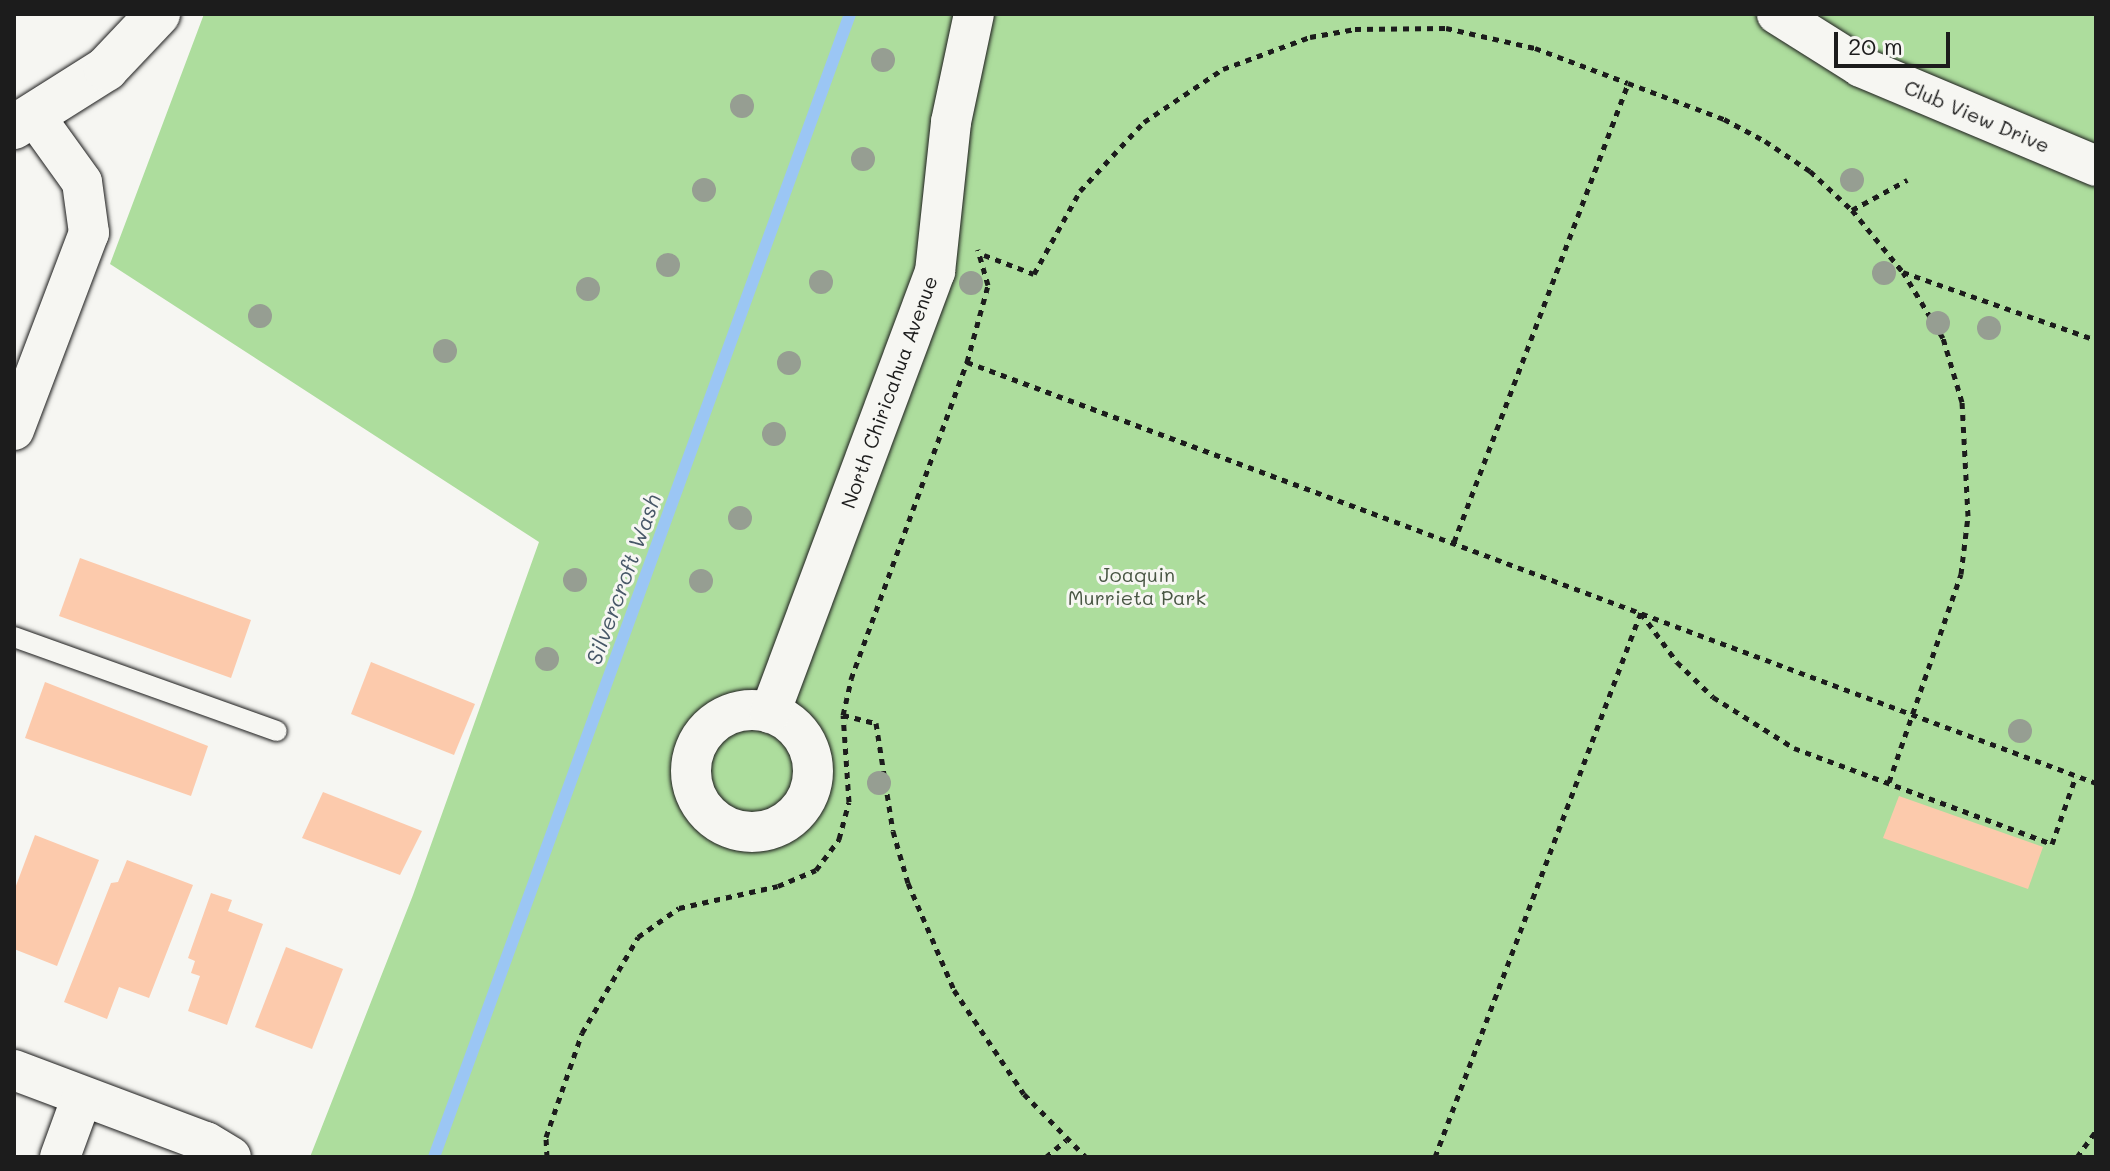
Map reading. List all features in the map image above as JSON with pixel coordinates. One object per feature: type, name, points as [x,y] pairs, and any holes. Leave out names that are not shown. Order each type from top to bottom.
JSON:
[{"type":"street","points":[[14,430],[89,233],[82,182],[25,122],[106,69],[158,14]]},
{"type":"street","name":"North Chiricahua Avenue","points":[[770,713],[935,272],[951,122],[974,14]]},
{"type":"street","name":"Club View Drive","points":[[1777,14],[1861,67],[2096,166]]},
{"type":"street","points":[[14,1070],[206,1142],[231,1157]]},
{"type":"street","points":[[60,1157],[82,1097]]},
{"type":"lane","points":[[14,637],[277,731]]},
{"type":"path","points":[[983,254],[1034,274],[1080,191],[1144,122],[1223,69],[1310,37],[1355,29],[1446,28],[1535,48],[1724,119],[1765,141],[1810,171],[1852,210],[1903,272],[1943,338],[1962,402],[1967,486],[1961,574],[1889,782]]},
{"type":"path","points":[[1454,542],[1628,83]]},
{"type":"path","points":[[1852,210],[1907,180]]},
{"type":"path","points":[[1903,272],[2096,340]]},
{"type":"path","points":[[967,362],[2096,783]]},
{"type":"path","points":[[1641,612],[1677,662],[1753,727],[2052,844],[2076,776]]},
{"type":"path","points":[[1435,1157],[1641,612]]},
{"type":"path","points":[[843,715],[876,723],[893,831],[908,883],[954,990],[996,1056],[1066,1140],[1086,1157]]},
{"type":"path","points":[[2077,1157],[2096,1131]]},
{"type":"path","points":[[1046,1157],[1066,1140]]},
{"type":"green space","name":"Joaquin Murrieta Park","points":[[204,14],[2096,14],[2096,1157],[310,1157],[413,895],[539,542],[110,264]]},
{"type":"building","points":[[80,558],[251,620],[231,678],[59,616]]},
{"type":"building","points":[[371,662],[475,704],[454,755],[351,714]]},
{"type":"building","points":[[45,682],[208,746],[191,796],[25,738]]},
{"type":"building","points":[[323,792],[422,831],[400,875],[302,838]]},
{"type":"building","points":[[1899,796],[2043,847],[2028,889],[1883,838]]},
{"type":"building","points":[[35,835],[99,860],[57,966],[14,949],[14,891]]},
{"type":"building","points":[[127,860],[193,885],[149,998],[119,987],[107,1019],[64,1002],[111,883],[118,882]]},
{"type":"building","points":[[211,893],[232,900],[228,911],[263,924],[227,1025],[188,1011],[200,976],[191,973],[195,961],[188,958]]},
{"type":"building","points":[[286,947],[343,969],[312,1049],[255,1027]]},
{"type":"waterway","name":"Silvercroft Wash","points":[[434,1157],[850,14]]}]
